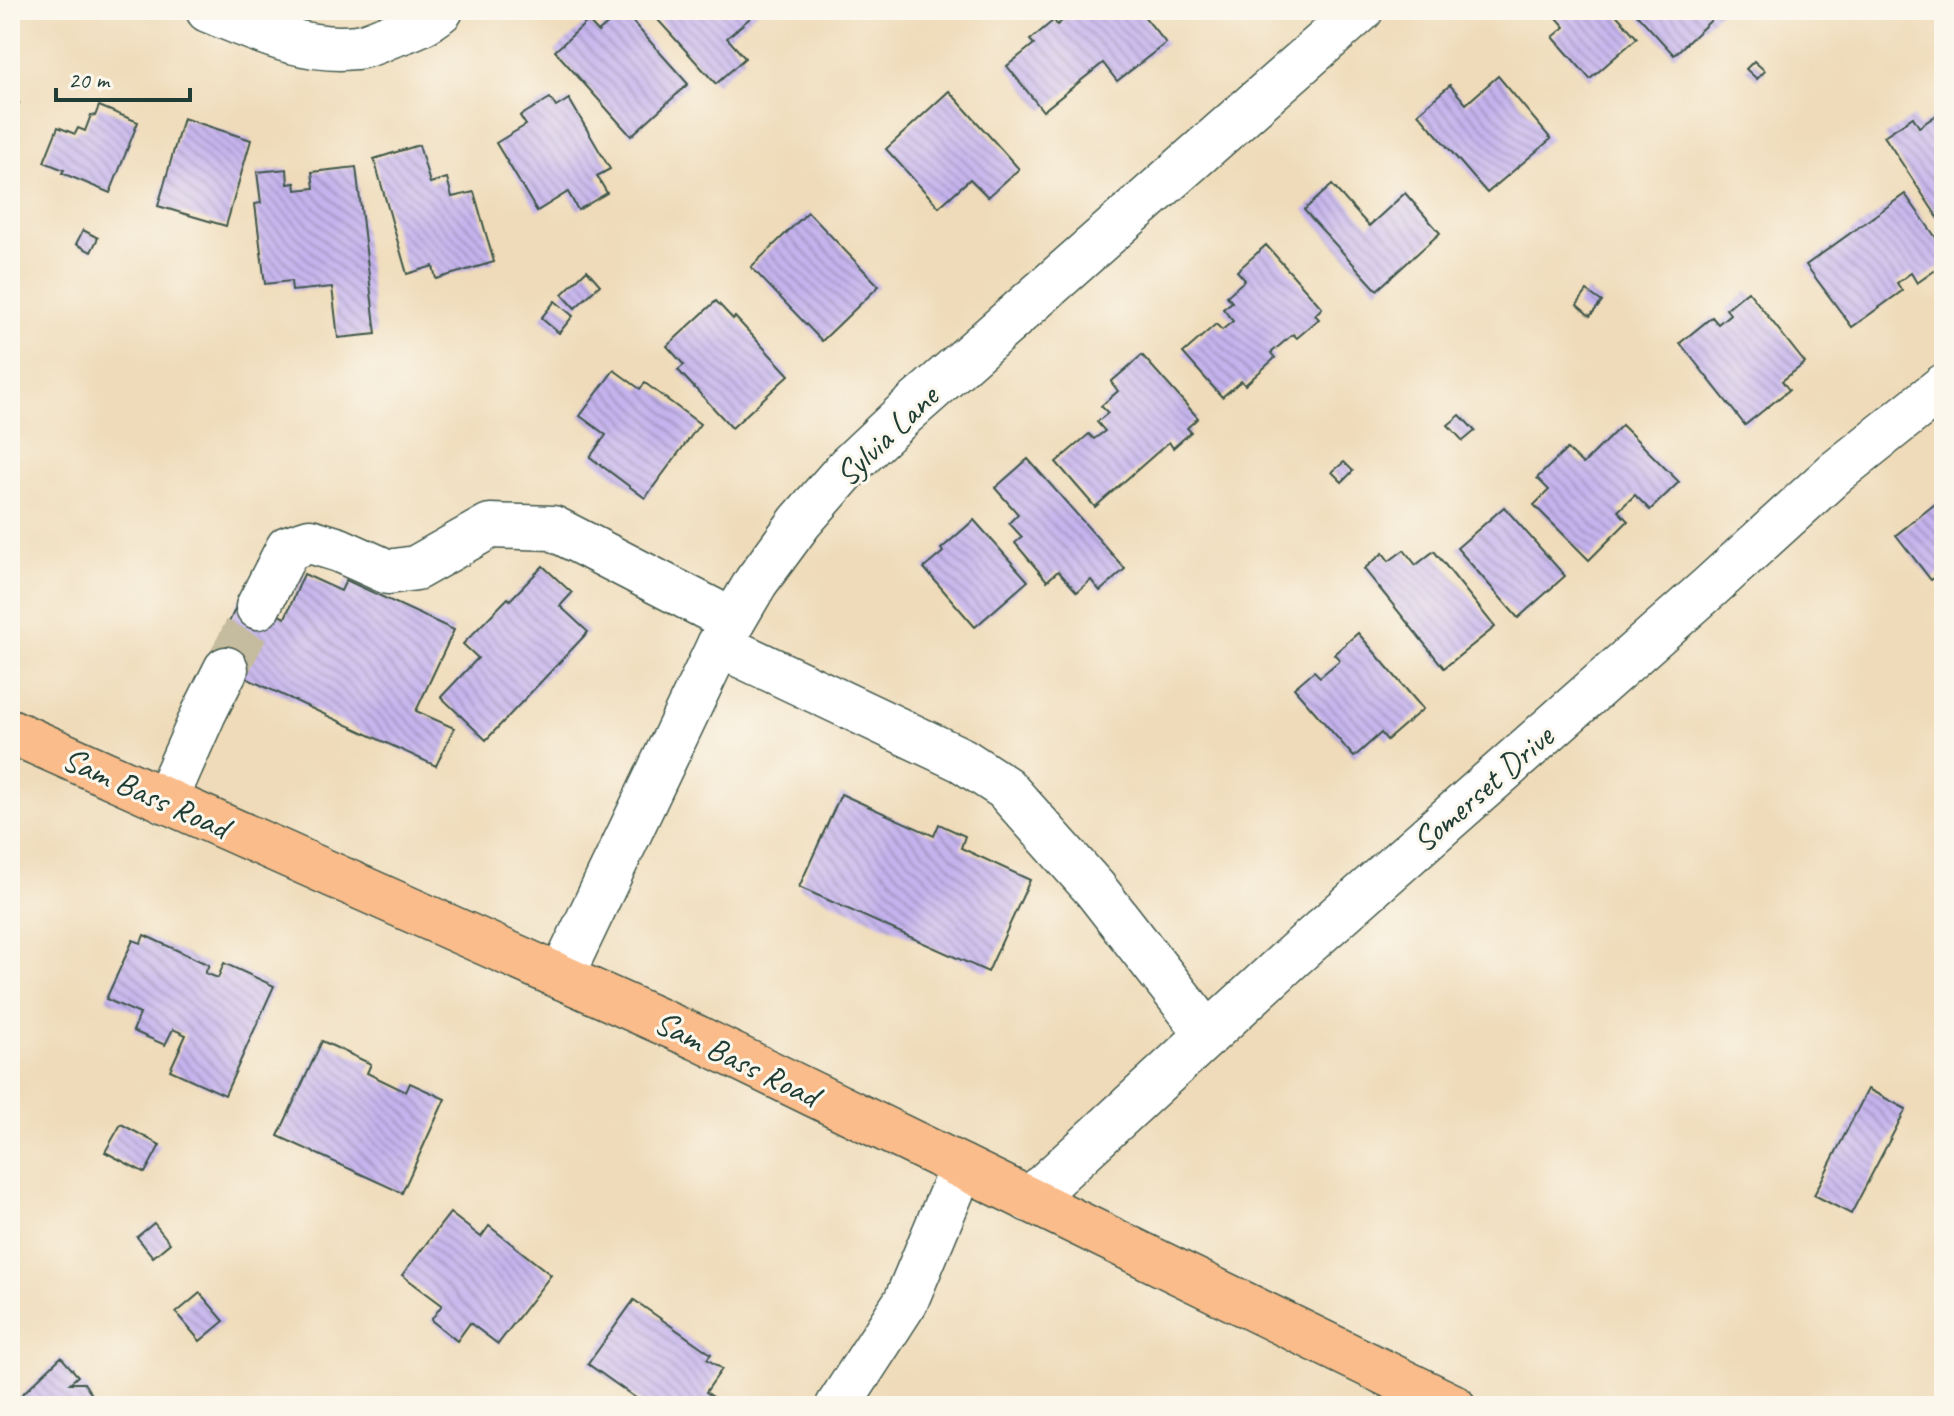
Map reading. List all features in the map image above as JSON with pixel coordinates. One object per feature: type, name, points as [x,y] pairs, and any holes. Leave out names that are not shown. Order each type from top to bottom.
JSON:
[{"type":"main road","name":"Sam Bass Road","points":[[10,731],[698,1038],[1453,1406]]},
{"type":"street","points":[[208,10],[290,42],[323,47],[358,47],[413,28],[441,10]]},
{"type":"street","name":"Sylvia Lane","points":[[561,977],[726,633],[756,582],[800,522],[849,466],[903,415],[1361,10]]},
{"type":"street","name":"Somerset Drive","points":[[1029,1200],[1303,947],[1835,473],[1944,386]]},
{"type":"street","points":[[258,607],[288,548],[310,541],[388,572],[416,568],[490,526],[553,528],[726,633],[962,760],[1005,788],[1095,889],[1208,1034]]},
{"type":"street","points":[[165,801],[226,669]]},
{"type":"street","points":[[838,1406],[906,1301],[962,1167]]},
{"type":"building","points":[[649,10],[759,10],[727,38],[745,58],[716,84]]},
{"type":"building","points":[[1076,10],[1139,10],[1166,43],[1117,81],[1103,63],[1043,111],[1007,66],[1034,44],[1030,40],[1054,20],[1057,25]]},
{"type":"building","points":[[1178,10],[1197,10],[1186,19]]},
{"type":"building","points":[[1550,10],[1612,10],[1637,38],[1590,79],[1553,37],[1565,27]]},
{"type":"building","points":[[1633,10],[1722,10],[1674,55]]},
{"type":"building","points":[[623,11],[688,84],[631,136],[555,51],[588,21],[598,32]]},
{"type":"building","points":[[1754,61],[1765,71],[1757,79],[1746,69]]},
{"type":"building","points":[[1498,76],[1551,139],[1487,193],[1418,113],[1450,85],[1466,104]]},
{"type":"building","points":[[949,91],[1019,169],[988,197],[970,179],[939,207],[886,149]]},
{"type":"building","points":[[550,98],[556,107],[569,99],[610,169],[597,176],[607,193],[578,210],[568,192],[537,211],[496,143],[526,125],[520,116]]},
{"type":"building","points":[[10,99],[19,103],[10,123]]},
{"type":"building","points":[[99,106],[138,122],[110,193],[44,162],[58,127],[75,134],[78,128],[85,131],[91,115],[95,116]]},
{"type":"building","points":[[1944,110],[1944,227],[1884,136],[1913,117],[1919,127]]},
{"type":"building","points":[[183,118],[251,140],[226,226],[158,206]]},
{"type":"building","points":[[419,145],[430,183],[447,178],[452,197],[474,192],[494,262],[436,279],[433,266],[407,274],[374,159]]},
{"type":"building","points":[[356,167],[376,334],[338,338],[332,287],[292,291],[291,281],[265,284],[255,204],[261,203],[257,172],[287,169],[288,184],[295,183],[296,190],[314,188],[312,172]]},
{"type":"building","points":[[1332,185],[1369,226],[1405,193],[1440,233],[1377,290],[1304,210]]},
{"type":"building","points":[[1905,194],[1944,249],[1944,264],[1917,283],[1911,273],[1897,283],[1902,291],[1852,327],[1806,265]]},
{"type":"building","points":[[808,212],[879,286],[822,341],[751,267]]},
{"type":"building","points":[[83,230],[98,238],[91,252],[76,244]]},
{"type":"building","points":[[1266,245],[1322,308],[1315,315],[1319,319],[1297,338],[1293,334],[1271,353],[1275,358],[1245,385],[1241,381],[1222,397],[1183,353],[1216,324],[1222,330],[1233,321],[1223,309],[1232,302],[1227,296],[1245,280],[1237,271]]},
{"type":"building","points":[[587,270],[600,285],[575,308],[562,294]]},
{"type":"building","points":[[1587,291],[1602,302],[1590,316],[1577,305]]},
{"type":"building","points":[[1748,291],[1805,363],[1782,381],[1789,390],[1745,425],[1680,343],[1712,317],[1718,324],[1730,314],[1726,309]]},
{"type":"building","points":[[555,301],[573,316],[559,333],[541,318]]},
{"type":"building","points":[[716,301],[789,375],[732,428],[678,370],[684,365],[667,346]]},
{"type":"building","points":[[1142,355],[1198,418],[1187,428],[1191,432],[1173,448],[1169,442],[1095,507],[1056,462],[1089,434],[1094,439],[1105,431],[1097,422],[1108,413],[1101,406],[1118,391],[1111,382]]},
{"type":"building","points":[[614,370],[640,389],[645,383],[700,424],[645,498],[590,457],[606,435],[580,416]]},
{"type":"building","points":[[1460,415],[1475,431],[1463,441],[1448,425]]},
{"type":"building","points":[[1622,425],[1679,482],[1650,510],[1635,495],[1618,511],[1628,521],[1589,560],[1534,505],[1549,490],[1537,478],[1567,449],[1583,464]]},
{"type":"building","points":[[1028,459],[1125,569],[1100,591],[1091,580],[1077,592],[1058,571],[1047,581],[1015,543],[1022,537],[1009,523],[1018,514],[995,488]]},
{"type":"building","points":[[1344,462],[1353,471],[1342,482],[1332,472]]},
{"type":"building","points":[[1935,504],[1939,508],[1944,504],[1944,570],[1931,580],[1896,535]]},
{"type":"building","points":[[1504,507],[1565,576],[1518,618],[1457,548]]},
{"type":"building","points":[[974,520],[1028,581],[975,627],[924,568]]},
{"type":"building","points":[[1404,550],[1416,565],[1434,551],[1495,627],[1444,668],[1364,569],[1383,553],[1389,561]]},
{"type":"building","points":[[543,566],[572,593],[560,606],[588,632],[486,740],[441,697],[478,658],[463,644]]},
{"type":"building","points":[[304,574],[341,591],[346,580],[454,630],[416,711],[454,728],[436,766],[211,662],[240,598],[285,618]]},
{"type":"building","points":[[1358,633],[1423,709],[1387,740],[1381,733],[1354,757],[1294,688],[1314,671],[1320,677],[1340,660],[1334,654]]},
{"type":"building","points":[[841,794],[934,836],[939,824],[965,836],[961,848],[1030,880],[988,972],[799,887]]},
{"type":"building","points":[[144,935],[209,965],[205,973],[218,978],[224,963],[274,986],[225,1095],[170,1070],[186,1035],[173,1029],[165,1045],[133,1031],[140,1014],[106,999],[133,940],[141,943]]},
{"type":"building","points":[[322,1041],[371,1064],[367,1073],[406,1092],[410,1083],[445,1099],[402,1193],[278,1136]]},
{"type":"building","points":[[1868,1089],[1906,1109],[1851,1214],[1814,1195]]},
{"type":"building","points":[[121,1124],[160,1145],[145,1173],[105,1152]]},
{"type":"building","points":[[450,1213],[481,1237],[489,1226],[551,1275],[498,1344],[470,1323],[457,1341],[431,1320],[442,1305],[402,1275]]},
{"type":"building","points":[[154,1223],[170,1243],[153,1257],[137,1237]]},
{"type":"building","points":[[200,1293],[224,1321],[200,1341],[176,1313]]},
{"type":"building","points":[[634,1300],[711,1354],[707,1359],[722,1369],[706,1392],[726,1406],[647,1406],[588,1364]]},
{"type":"building","points":[[61,1357],[78,1376],[70,1383],[84,1383],[91,1394],[92,1406],[10,1406]]},
{"type":"tunnel","points":[[226,669],[258,607]]}]
